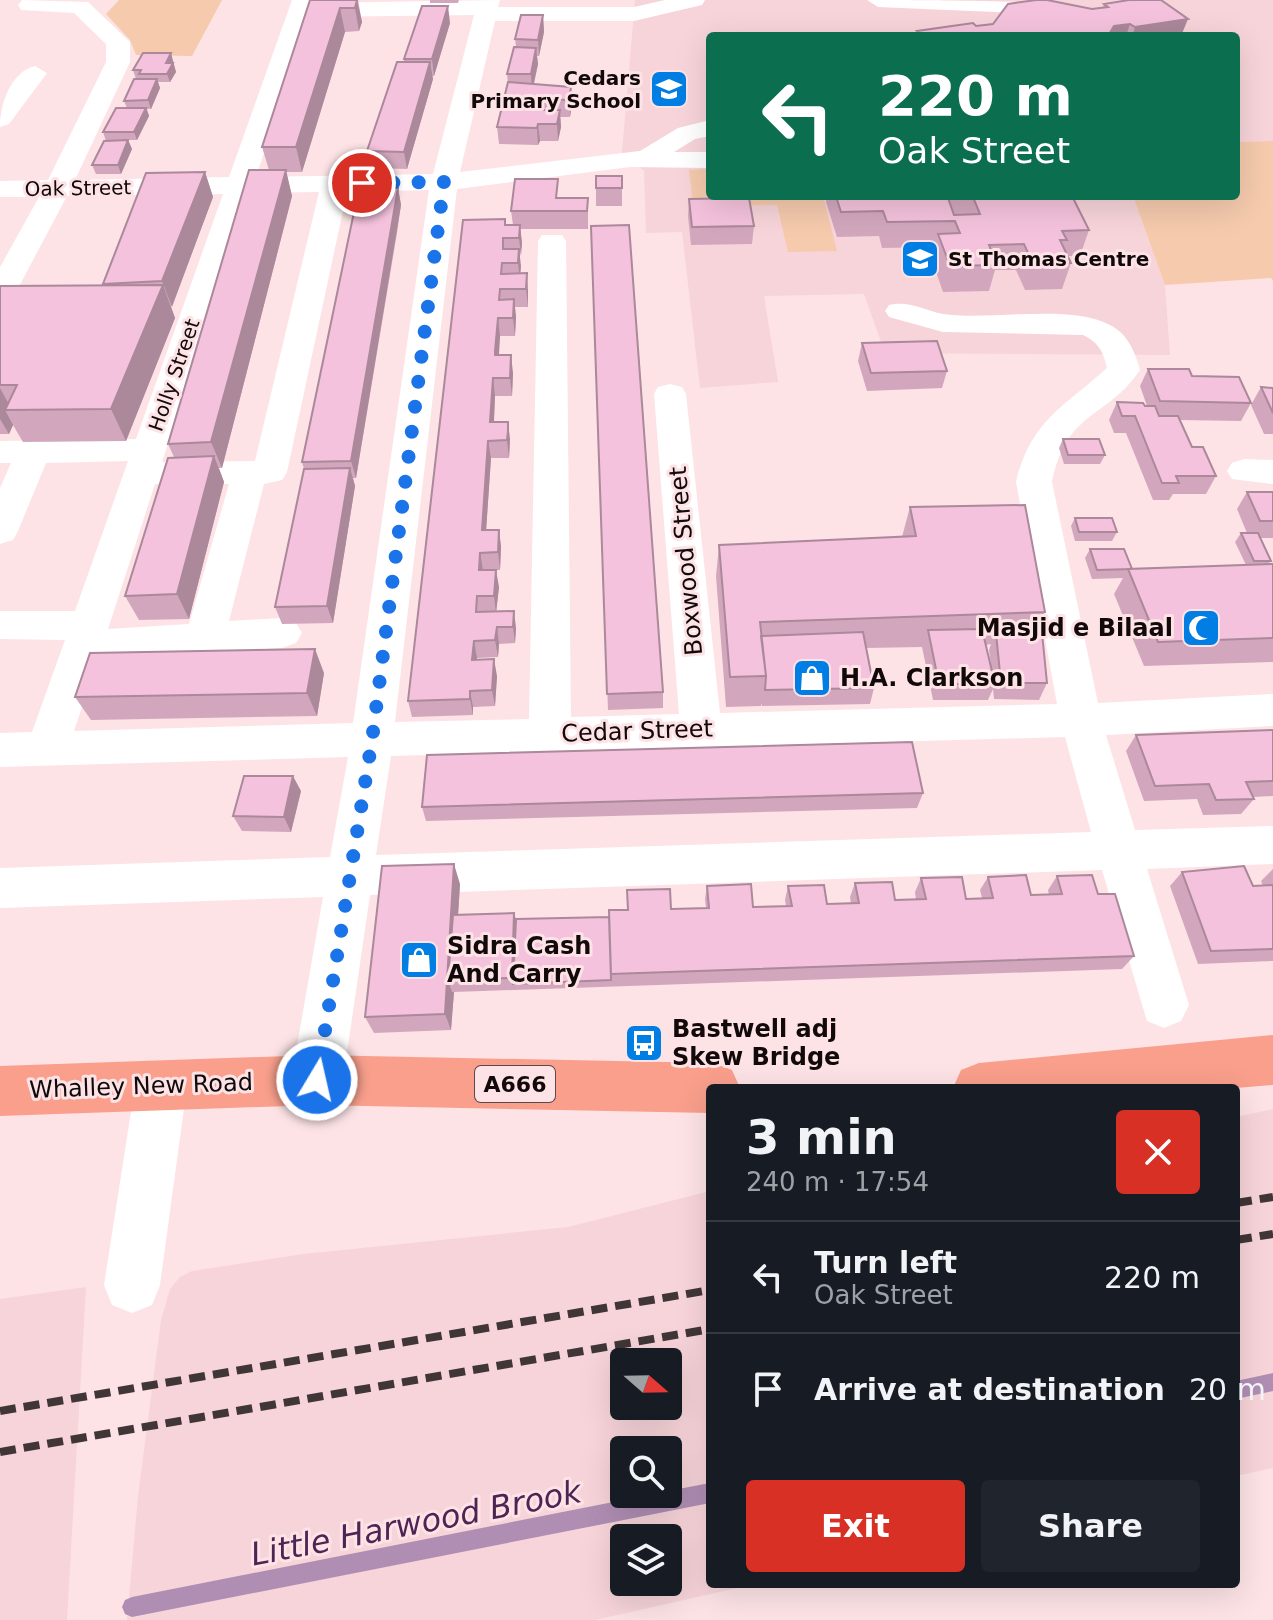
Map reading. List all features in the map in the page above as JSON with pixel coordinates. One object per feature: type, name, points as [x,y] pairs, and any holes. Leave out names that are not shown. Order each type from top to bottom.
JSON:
[{"type":"highway","points":[[1021,1084],[1273,1060]]},
{"type":"highway","name":"Whalley New Road","points":[[0,1091],[317,1080],[706,1088]]},
{"type":"street","points":[[301,5],[487,7],[634,14],[694,0]]},
{"type":"street","points":[[878,0],[1095,9]]},
{"type":"street","points":[[5,308],[57,189],[118,62],[118,42],[80,7],[29,5]]},
{"type":"street","name":"Holly Street","points":[[47,750],[144,462],[181,313],[239,184],[301,5]]},
{"type":"street","points":[[317,1080],[372,740],[444,182],[487,7]]},
{"type":"street","points":[[0,119],[35,73]]},
{"type":"street","points":[[641,159],[687,133],[706,129]]},
{"type":"street","name":"Oak Street","points":[[0,189],[444,182],[641,159],[706,160]]},
{"type":"street","points":[[0,531],[16,451],[270,472],[335,183]]},
{"type":"street","points":[[134,215],[145,187]]},
{"type":"street","points":[[550,734],[552,241]]},
{"type":"street","points":[[900,311],[943,323],[1087,326],[1104,331],[1119,346],[1124,370],[1104,391],[1073,410],[1052,430],[1038,455],[1034,482],[1081,720],[1164,1005]]},
{"type":"street","name":"Boxwood Street","points":[[670,394],[701,729]]},
{"type":"street","points":[[205,638],[250,472]]},
{"type":"street","points":[[0,625],[85,635],[205,638],[282,633]]},
{"type":"street","name":"Cedar Street","points":[[0,750],[1081,720],[1273,710]]},
{"type":"street","points":[[0,888],[1273,845]]},
{"type":"street","points":[[132,1285],[161,1086]]},
{"type":"shaded area","points":[[119,0],[222,0],[192,56],[136,55],[130,40],[106,14]]},
{"type":"shaded area","name":"St Thomas Centre","points":[[635,0],[1273,0],[1273,141],[1240,142],[1240,32],[706,32],[706,200],[1134,200],[1165,285],[1170,355],[885,353],[864,294],[764,296],[778,382],[700,388],[682,232],[646,233],[644,171],[622,152]]},
{"type":"shaded area","points":[[1273,141],[1273,281],[1271,278],[1165,285],[1134,200],[1240,200],[1240,142]]},
{"type":"shaded area","points":[[706,169],[706,200],[824,200],[837,251],[788,252],[777,205],[693,206],[689,170]]},
{"type":"shaded area","points":[[1273,1109],[1273,1468],[1240,1475],[1240,1116]]},
{"type":"shaded area","points":[[706,1192],[706,1588],[737,1588],[595,1620],[127,1620],[138,1496],[161,1320],[170,1289],[180,1277],[192,1271],[303,1254],[568,1227]]},
{"type":"shaded area","points":[[86,1287],[67,1620],[0,1620],[0,1299]]},
{"type":"building","points":[[310,0],[357,0],[355,8],[340,8],[296,147],[262,147]]},
{"type":"building","points":[[1047,0],[1092,9],[1129,0],[1161,0],[1188,19],[1135,27],[1130,24],[1114,26],[1110,32],[917,31],[973,23],[976,26],[993,24],[1008,4]]},
{"type":"building","points":[[422,6],[448,6],[432,59],[404,59]]},
{"type":"building","points":[[521,15],[543,15],[538,40],[515,39]]},
{"type":"building","points":[[514,47],[536,48],[531,74],[507,74]]},
{"type":"building","points":[[143,53],[171,53],[166,63],[173,63],[167,74],[139,74],[141,70],[133,70]]},
{"type":"building","points":[[397,62],[430,62],[404,152],[367,151]]},
{"type":"building","points":[[134,79],[157,79],[148,100],[124,101]]},
{"type":"building","points":[[508,82],[571,87],[569,100],[543,99],[541,110],[560,110],[557,124],[538,124],[537,128],[497,127]]},
{"type":"building","points":[[116,108],[146,108],[134,132],[103,132]]},
{"type":"building","points":[[128,140],[118,165],[92,165],[104,141]]},
{"type":"building","points":[[249,170],[286,170],[211,442],[168,444]]},
{"type":"building","points":[[205,172],[162,281],[103,284],[146,173]]},
{"type":"building","points":[[596,176],[622,176],[622,188],[596,188]]},
{"type":"building","points":[[515,179],[558,179],[556,198],[588,198],[587,211],[511,211]]},
{"type":"building","points":[[359,188],[398,188],[351,461],[302,462]]},
{"type":"building","points":[[689,199],[749,200],[754,226],[692,227]]},
{"type":"building","points":[[837,200],[949,200],[954,215],[980,214],[974,200],[1074,200],[1089,230],[1062,231],[1067,240],[1060,240],[1071,263],[1033,264],[1024,244],[989,245],[997,265],[950,266],[938,234],[960,233],[955,221],[887,222],[883,211],[841,212]]},
{"type":"building","points":[[505,219],[505,225],[520,225],[519,238],[503,238],[503,249],[519,249],[518,263],[502,263],[501,274],[527,273],[526,289],[500,289],[499,300],[514,299],[513,318],[498,318],[495,351],[495,355],[511,355],[510,378],[493,378],[490,422],[508,422],[508,431],[507,440],[488,441],[482,530],[499,530],[498,552],[480,553],[479,570],[496,570],[494,596],[477,596],[476,612],[514,611],[513,627],[497,627],[495,640],[474,641],[472,660],[494,659],[492,690],[470,691],[470,699],[408,701],[463,220]]},
{"type":"building","points":[[629,225],[663,692],[607,694],[591,226]]},
{"type":"building","points":[[163,285],[111,409],[5,410],[17,385],[0,385],[0,286]]},
{"type":"building","points":[[937,341],[947,371],[871,373],[862,343]]},
{"type":"building","points":[[1148,369],[1189,369],[1192,376],[1239,377],[1251,403],[1160,401]]},
{"type":"building","points":[[1261,387],[1273,388],[1273,413]]},
{"type":"building","points":[[1117,402],[1143,403],[1145,406],[1155,406],[1159,416],[1178,416],[1192,447],[1203,447],[1216,476],[1176,476],[1179,483],[1162,483],[1135,416],[1122,416]]},
{"type":"building","points":[[1063,439],[1099,439],[1105,455],[1068,455]]},
{"type":"building","points":[[214,456],[177,594],[125,596],[168,458]]},
{"type":"building","points":[[350,468],[327,606],[275,607],[304,469]]},
{"type":"building","points":[[1247,492],[1273,492],[1273,521],[1260,521]]},
{"type":"building","points":[[1025,505],[1045,612],[760,622],[766,676],[730,677],[719,545],[916,536],[910,507]]},
{"type":"building","points":[[1075,518],[1112,518],[1117,532],[1079,532]]},
{"type":"building","points":[[1241,533],[1258,533],[1271,561],[1254,561]]},
{"type":"building","points":[[1090,549],[1124,549],[1132,569],[1097,570]]},
{"type":"building","points":[[1273,564],[1273,638],[1158,642],[1128,569]]},
{"type":"building","points":[[982,629],[995,684],[939,684],[928,630]]},
{"type":"building","name":"H.A. Clarkson","points":[[863,632],[874,688],[765,690],[761,636]]},
{"type":"building","points":[[996,633],[1042,633],[1047,683],[1001,683]]},
{"type":"building","points":[[315,649],[307,693],[75,697],[90,653]]},
{"type":"building","points":[[1273,730],[1273,781],[1246,782],[1254,799],[1216,800],[1209,784],[1155,786],[1136,735]]},
{"type":"building","points":[[912,742],[923,793],[422,807],[427,755]]},
{"type":"building","points":[[244,776],[293,776],[284,817],[233,816]]},
{"type":"building","name":"Sidra Cash And Carry","points":[[454,864],[445,1014],[365,1017],[382,866]]},
{"type":"building","points":[[1244,866],[1253,886],[1273,885],[1273,949],[1211,951],[1182,872]]},
{"type":"building","points":[[1026,875],[1031,895],[1062,894],[1057,876],[1092,875],[1098,894],[1115,894],[1134,956],[611,974],[609,910],[628,910],[627,890],[670,889],[671,909],[709,908],[707,886],[751,884],[753,907],[792,906],[788,886],[824,885],[827,904],[859,903],[855,883],[892,882],[895,900],[926,899],[921,878],[962,877],[966,899],[993,898],[988,877]]},
{"type":"building","points":[[514,913],[512,978],[448,980],[453,915]]},
{"type":"building","points":[[609,917],[611,980],[513,984],[516,919]]},
{"type":"waterway","name":"Little Harwood Brook","points":[[1240,1389],[1273,1382]]},
{"type":"waterway","name":"Little Harwood Brook","points":[[132,1607],[706,1494]]},
{"type":"railway","points":[[1240,1202],[1273,1197]]},
{"type":"railway","points":[[1240,1239],[1273,1234]]},
{"type":"railway","points":[[0,1411],[706,1291]]},
{"type":"railway","points":[[0,1452],[706,1330]]},
{"type":"place","name":"Cedars Primary School","points":[[669,89]]},
{"type":"place","name":"St Thomas Centre","points":[[920,259]]},
{"type":"place","name":"Masjid e Bilaal","points":[[1201,628]]},
{"type":"place","name":"H.A. Clarkson","points":[[812,678]]},
{"type":"place","name":"Sidra Cash And Carry","points":[[419,960]]},
{"type":"place","name":"Bastwell adj Skew Bridge","points":[[644,1043]]},
{"type":"route","points":[[317,1080],[372,740],[444,182],[362,183]]}]
